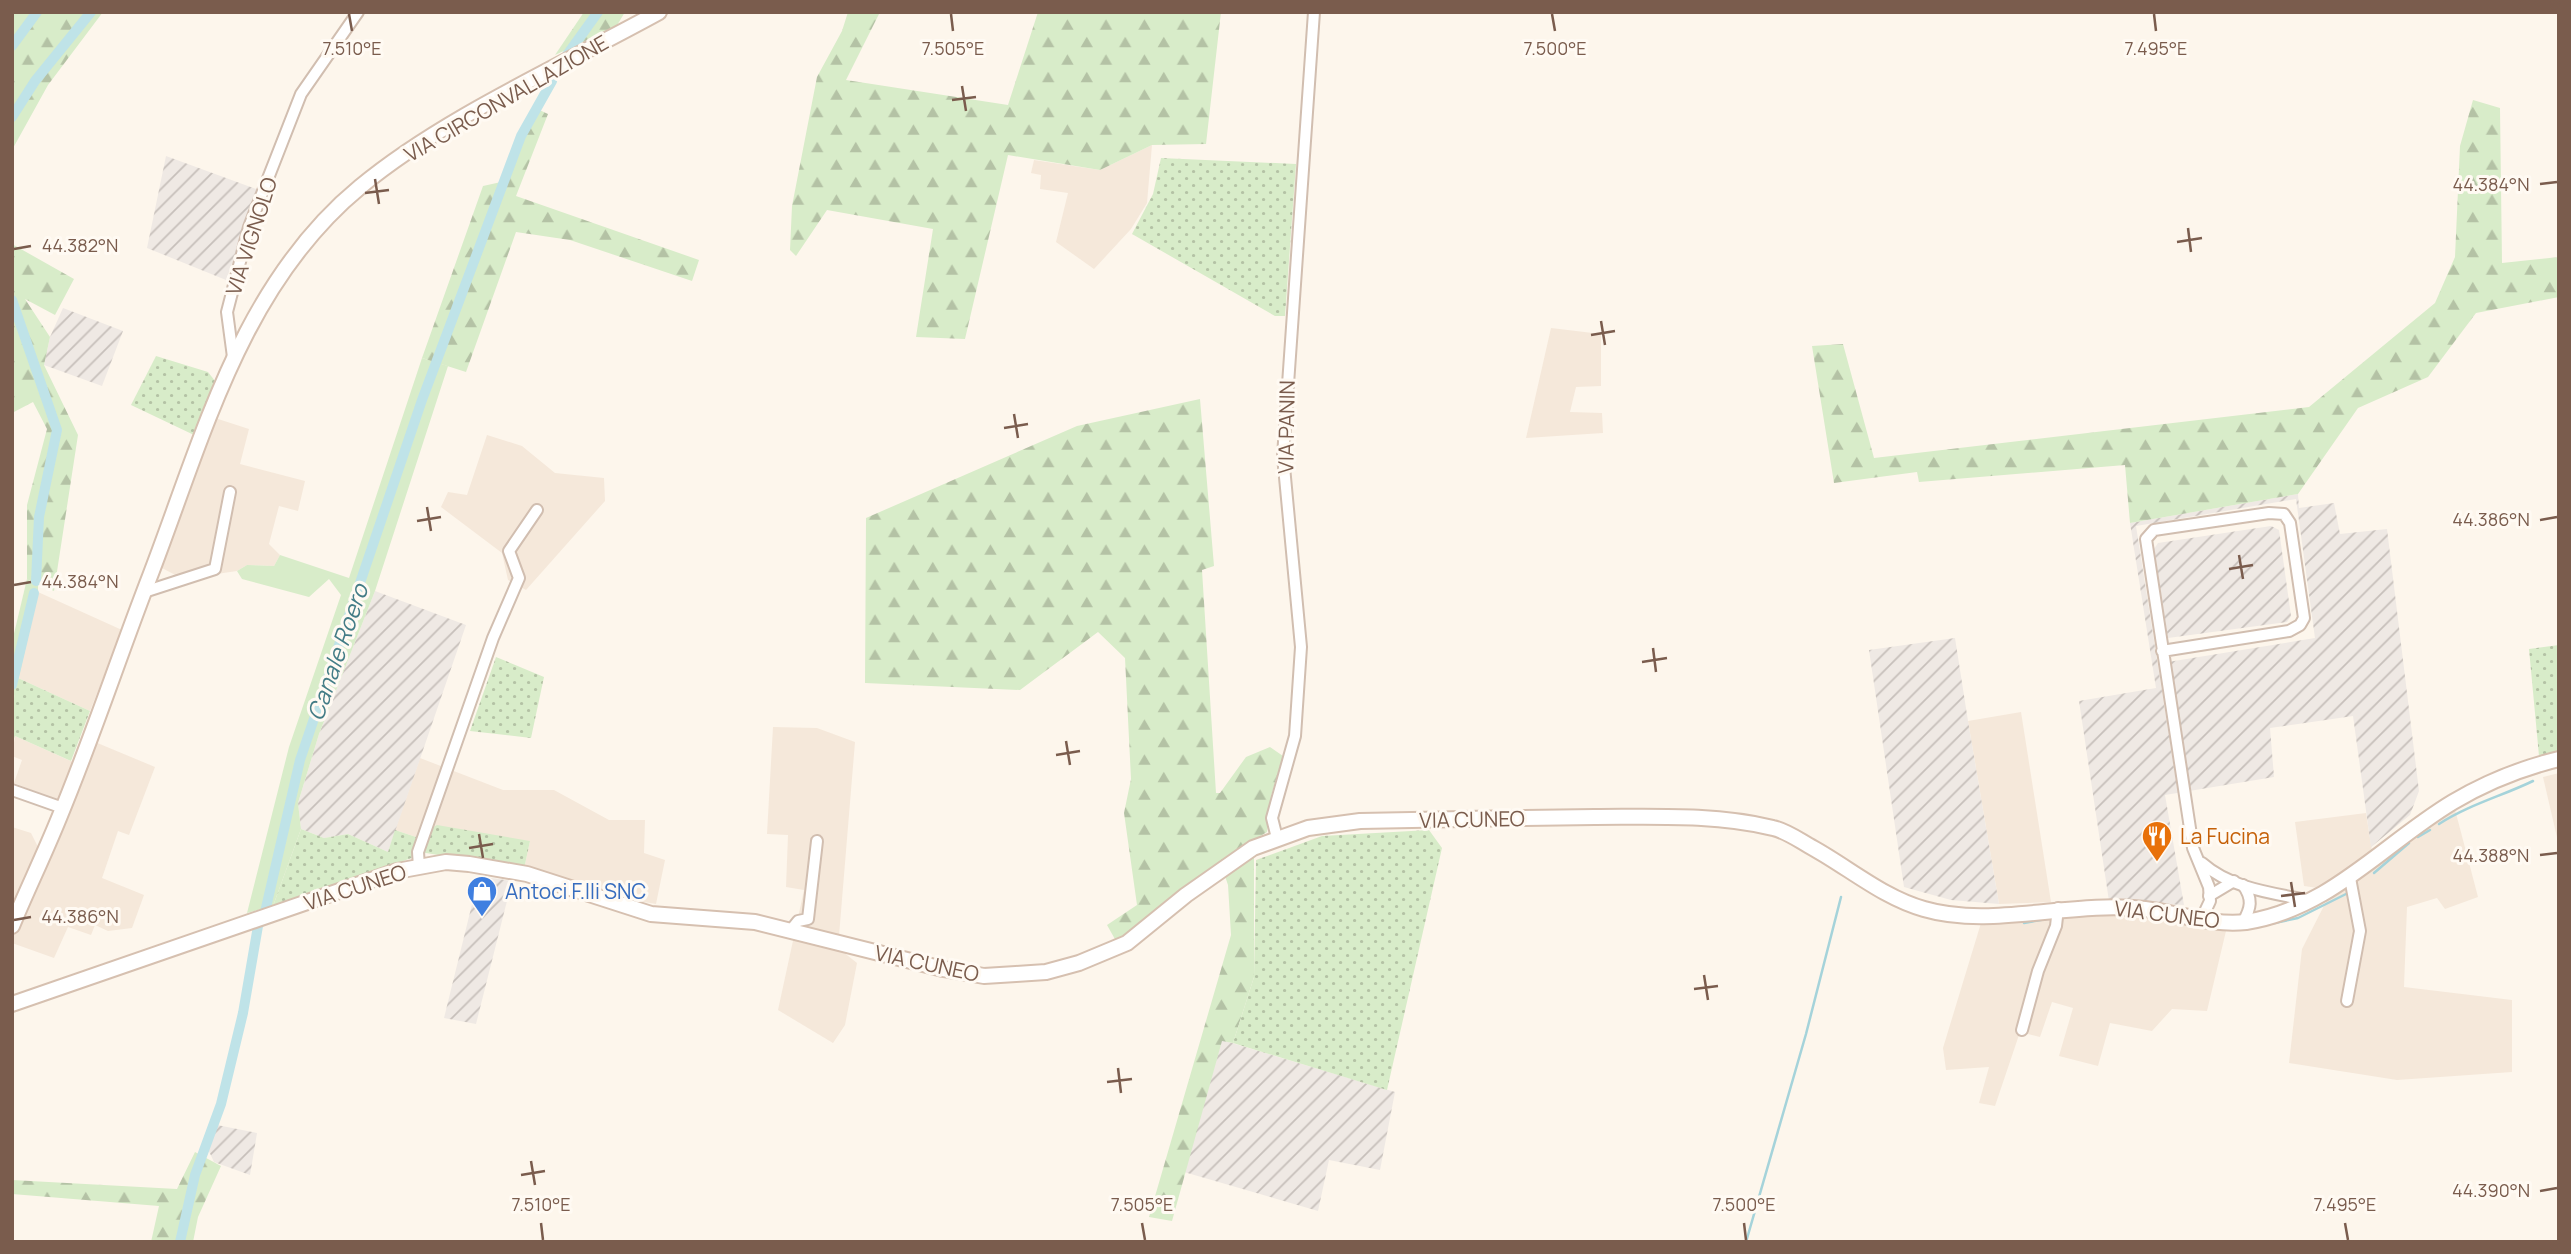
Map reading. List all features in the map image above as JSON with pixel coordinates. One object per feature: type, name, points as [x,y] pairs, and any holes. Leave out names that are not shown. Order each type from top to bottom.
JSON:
[{"type":"street","name":"VIA VIGNOLO","points":[[12,926],[63,808],[233,357],[227,312],[249,227],[302,94],[358,12]]},
{"type":"street","name":"VIA CIRCONVALLAZIONE","points":[[233,357],[260,306],[287,267],[326,220],[358,188],[452,125],[659,12]]},
{"type":"street","name":"VIA PANIN","points":[[1278,838],[1272,818],[1295,736],[1301,647],[1283,456],[1314,12]]},
{"type":"street","points":[[144,592],[215,569],[230,492]]},
{"type":"street","points":[[419,867],[418,852],[493,638],[519,578],[509,551],[537,510]]},
{"type":"street","points":[[2162,651],[2289,631],[2300,625],[2304,618],[2290,523],[2284,514],[2257,515],[2154,530],[2146,538],[2162,651],[2193,848],[2200,861],[2209,896],[2201,920]]},
{"type":"street","name":"VIA CUNEO","points":[[14,1004],[397,872],[446,862],[500,869],[651,914],[727,918],[815,937],[943,970],[984,975],[1046,972],[1079,963],[1127,943],[1253,848],[1308,828],[1360,821],[1675,817],[1747,823],[1777,828],[1854,871],[1888,894],[1922,909],[1980,917],[2058,908],[2112,906],[2201,920],[2243,922],[2289,913],[2306,900],[2350,878],[2453,802],[2523,770],[2559,760]]},
{"type":"street","points":[[12,790],[63,808]]},
{"type":"street","points":[[815,937],[813,925],[808,919],[817,841]]},
{"type":"street","points":[[2200,861],[2212,872],[2239,883],[2306,900]]},
{"type":"street","points":[[2347,1001],[2360,931],[2350,878]]},
{"type":"street","points":[[2209,896],[2239,883]]},
{"type":"street","points":[[2239,883],[2250,894],[2251,908],[2243,922]]},
{"type":"street","points":[[2022,1030],[2038,971],[2056,926],[2058,908]]},
{"type":"street","points":[[790,931],[798,921],[808,919]]},
{"type":"shaded area","points":[[1152,145],[1147,203],[1131,229],[1094,269],[1056,242],[1068,193],[1040,189],[1041,175],[1031,173],[1034,160],[1100,170]]},
{"type":"shaded area","points":[[166,156],[259,190],[226,280],[147,248]]},
{"type":"shaded area","points":[[63,308],[123,331],[102,386],[44,365],[50,337]]},
{"type":"shaded area","points":[[1551,328],[1601,334],[1601,386],[1576,387],[1570,412],[1602,413],[1603,433],[1526,438]]},
{"type":"shaded area","points":[[215,418],[249,429],[240,464],[305,481],[298,511],[279,506],[269,544],[280,555],[274,566],[247,565],[237,571],[183,579],[160,567]]},
{"type":"shaded area","points":[[487,435],[522,446],[555,473],[604,478],[605,501],[526,590],[508,580],[502,553],[441,507],[448,492],[467,495]]},
{"type":"shaded area","points":[[2298,494],[2299,508],[2334,503],[2340,534],[2387,529],[2419,791],[2410,815],[2371,847],[2353,716],[2270,728],[2274,777],[2165,795],[2184,905],[2109,901],[2079,701],[2156,688],[2130,523]],"holes":[[[2296,499],[2315,638],[2168,662],[2189,785],[2177,787],[2136,526]]]},
{"type":"shaded area","points":[[2271,526],[2279,530],[2291,616],[2287,622],[2168,638],[2154,549],[2158,543]]},
{"type":"shaded area","points":[[375,591],[466,625],[388,852],[348,834],[324,838],[301,829],[298,803],[319,734]]},
{"type":"shaded area","points":[[38,592],[122,630],[90,711],[18,678]]},
{"type":"shaded area","points":[[1955,638],[1999,904],[1951,900],[1904,887],[1869,650]]},
{"type":"shaded area","points":[[2021,712],[2051,902],[1999,904],[1968,721]]},
{"type":"shaded area","points":[[773,727],[817,728],[855,742],[838,948],[857,963],[845,1025],[833,1043],[778,1010],[804,890],[786,887],[788,835],[767,834]]},
{"type":"shaded area","points":[[15,736],[84,767],[95,742],[155,767],[129,835],[118,831],[102,878],[144,895],[132,928],[108,931],[95,925],[91,935],[68,927],[54,958],[12,943],[12,827],[31,833],[39,849],[52,854],[70,805],[14,783],[22,760],[12,756]]},
{"type":"shaded area","points":[[420,758],[503,790],[554,790],[609,820],[645,820],[644,853],[665,860],[656,904],[609,896],[524,869],[530,841],[416,837],[395,830]]},
{"type":"shaded area","points":[[2559,773],[2559,846],[2543,777]]},
{"type":"shaded area","points":[[2453,802],[2478,897],[2445,909],[2437,898],[2407,907],[2404,987],[2512,1000],[2512,1072],[2397,1080],[2289,1063],[2302,949],[2332,890],[2304,886],[2295,822],[2366,813],[2373,857]]},
{"type":"shaded area","points":[[479,876],[512,881],[476,1024],[444,1018]]},
{"type":"shaded area","points":[[2115,911],[2226,931],[2207,1011],[2172,1009],[2152,1031],[2110,1023],[2098,1066],[2059,1056],[2073,1008],[2052,1002],[2040,1037],[2020,1032],[1995,1106],[1979,1103],[1989,1067],[1946,1070],[1943,1048],[1981,923]]},
{"type":"shaded area","points":[[1222,1040],[1395,1092],[1380,1170],[1329,1160],[1318,1211],[1184,1172]]},
{"type":"shaded area","points":[[217,1125],[257,1133],[250,1175],[214,1162],[207,1147]]},
{"type":"green space","points":[[12,12],[103,12],[48,85],[12,150]]},
{"type":"green space","points":[[584,12],[625,12],[616,27],[555,55]]},
{"type":"green space","points":[[848,12],[880,12],[846,80],[1008,105],[1038,12],[1221,12],[1206,144],[1152,145],[1100,170],[1008,155],[965,339],[916,337],[933,229],[827,210],[796,256],[790,250],[792,206],[817,77],[842,31]]},
{"type":"green space","points":[[2473,100],[2500,108],[2502,263],[2559,257],[2559,297],[2476,313],[2428,377],[2358,408],[2298,494],[2130,523],[2125,465],[1919,482],[1917,472],[1834,483],[1812,346],[1843,344],[1874,458],[2309,407],[2435,303],[2455,257],[2460,146]]},
{"type":"green space","points":[[533,107],[548,114],[516,196],[699,260],[692,281],[570,240],[516,232],[466,372],[422,358],[483,186],[501,182],[517,136]]},
{"type":"green space","points":[[1161,158],[1296,164],[1285,316],[1275,316],[1132,234],[1153,194]]},
{"type":"green space","points":[[12,244],[74,279],[55,315],[25,299],[50,337],[44,365],[78,435],[54,591],[27,579],[27,505],[47,429],[33,402],[12,413]]},
{"type":"green space","points":[[156,356],[208,372],[215,381],[194,435],[131,405]]},
{"type":"green space","points":[[422,358],[448,366],[375,591],[319,734],[298,803],[301,829],[273,906],[247,913],[289,747],[341,595],[329,579],[309,597],[242,579],[237,571],[247,565],[274,566],[280,555],[349,578]]},
{"type":"green space","points":[[1200,399],[1214,566],[1202,570],[1216,793],[1220,793],[1246,757],[1270,747],[1283,756],[1271,796],[1267,832],[1254,840],[1254,977],[1233,1043],[1222,1041],[1172,1221],[1149,1217],[1231,935],[1228,885],[1220,861],[1160,910],[1116,941],[1107,925],[1137,905],[1124,813],[1131,779],[1125,658],[1098,632],[1020,690],[865,683],[866,518],[1077,426]]},
{"type":"green space","points":[[27,579],[38,585],[38,592],[12,708],[12,642]]},
{"type":"green space","points":[[2559,645],[2559,754],[2539,756],[2529,649]]},
{"type":"green space","points":[[496,657],[544,677],[531,738],[470,731]]},
{"type":"green space","points":[[18,678],[90,711],[71,761],[15,736],[12,744],[12,708]]},
{"type":"green space","points":[[437,825],[530,841],[524,869],[426,853],[273,906],[301,829],[324,838],[348,834],[388,852],[395,830],[416,837]]},
{"type":"green space","points":[[1429,830],[1442,848],[1387,1090],[1233,1043],[1254,977],[1256,860],[1322,836]]},
{"type":"green space","points":[[195,1152],[221,1166],[198,1217],[193,1242],[151,1242],[159,1206],[12,1194],[12,1180],[177,1189]]},
{"type":"waterway","points":[[12,46],[37,12]]},
{"type":"waterway","points":[[12,117],[35,81],[91,12]]},
{"type":"waterway","name":"Canale Roero","points":[[567,55],[598,12]]},
{"type":"waterway","name":"Canale Roero","points":[[180,1242],[195,1175],[221,1104],[243,1013],[258,926],[265,912],[300,760],[422,400],[521,136],[552,81]]},
{"type":"waterway","points":[[12,300],[57,430],[39,517],[36,581]]},
{"type":"waterway","points":[[12,685],[34,593]]},
{"type":"waterway","points":[[2439,824],[2462,811],[2533,781]]},
{"type":"waterway","points":[[2418,837],[2430,830]]},
{"type":"waterway","points":[[2374,873],[2409,843]]},
{"type":"waterway","points":[[2256,927],[2298,918],[2348,893]]},
{"type":"waterway","points":[[1746,1242],[1806,1034],[1841,897]]},
{"type":"waterway","points":[[2024,923],[2052,918]]},
{"type":"place","name":"La Fucina","points":[[2157,863]]},
{"type":"place","name":"Antoci F.lli SNC","points":[[482,918]]}]
